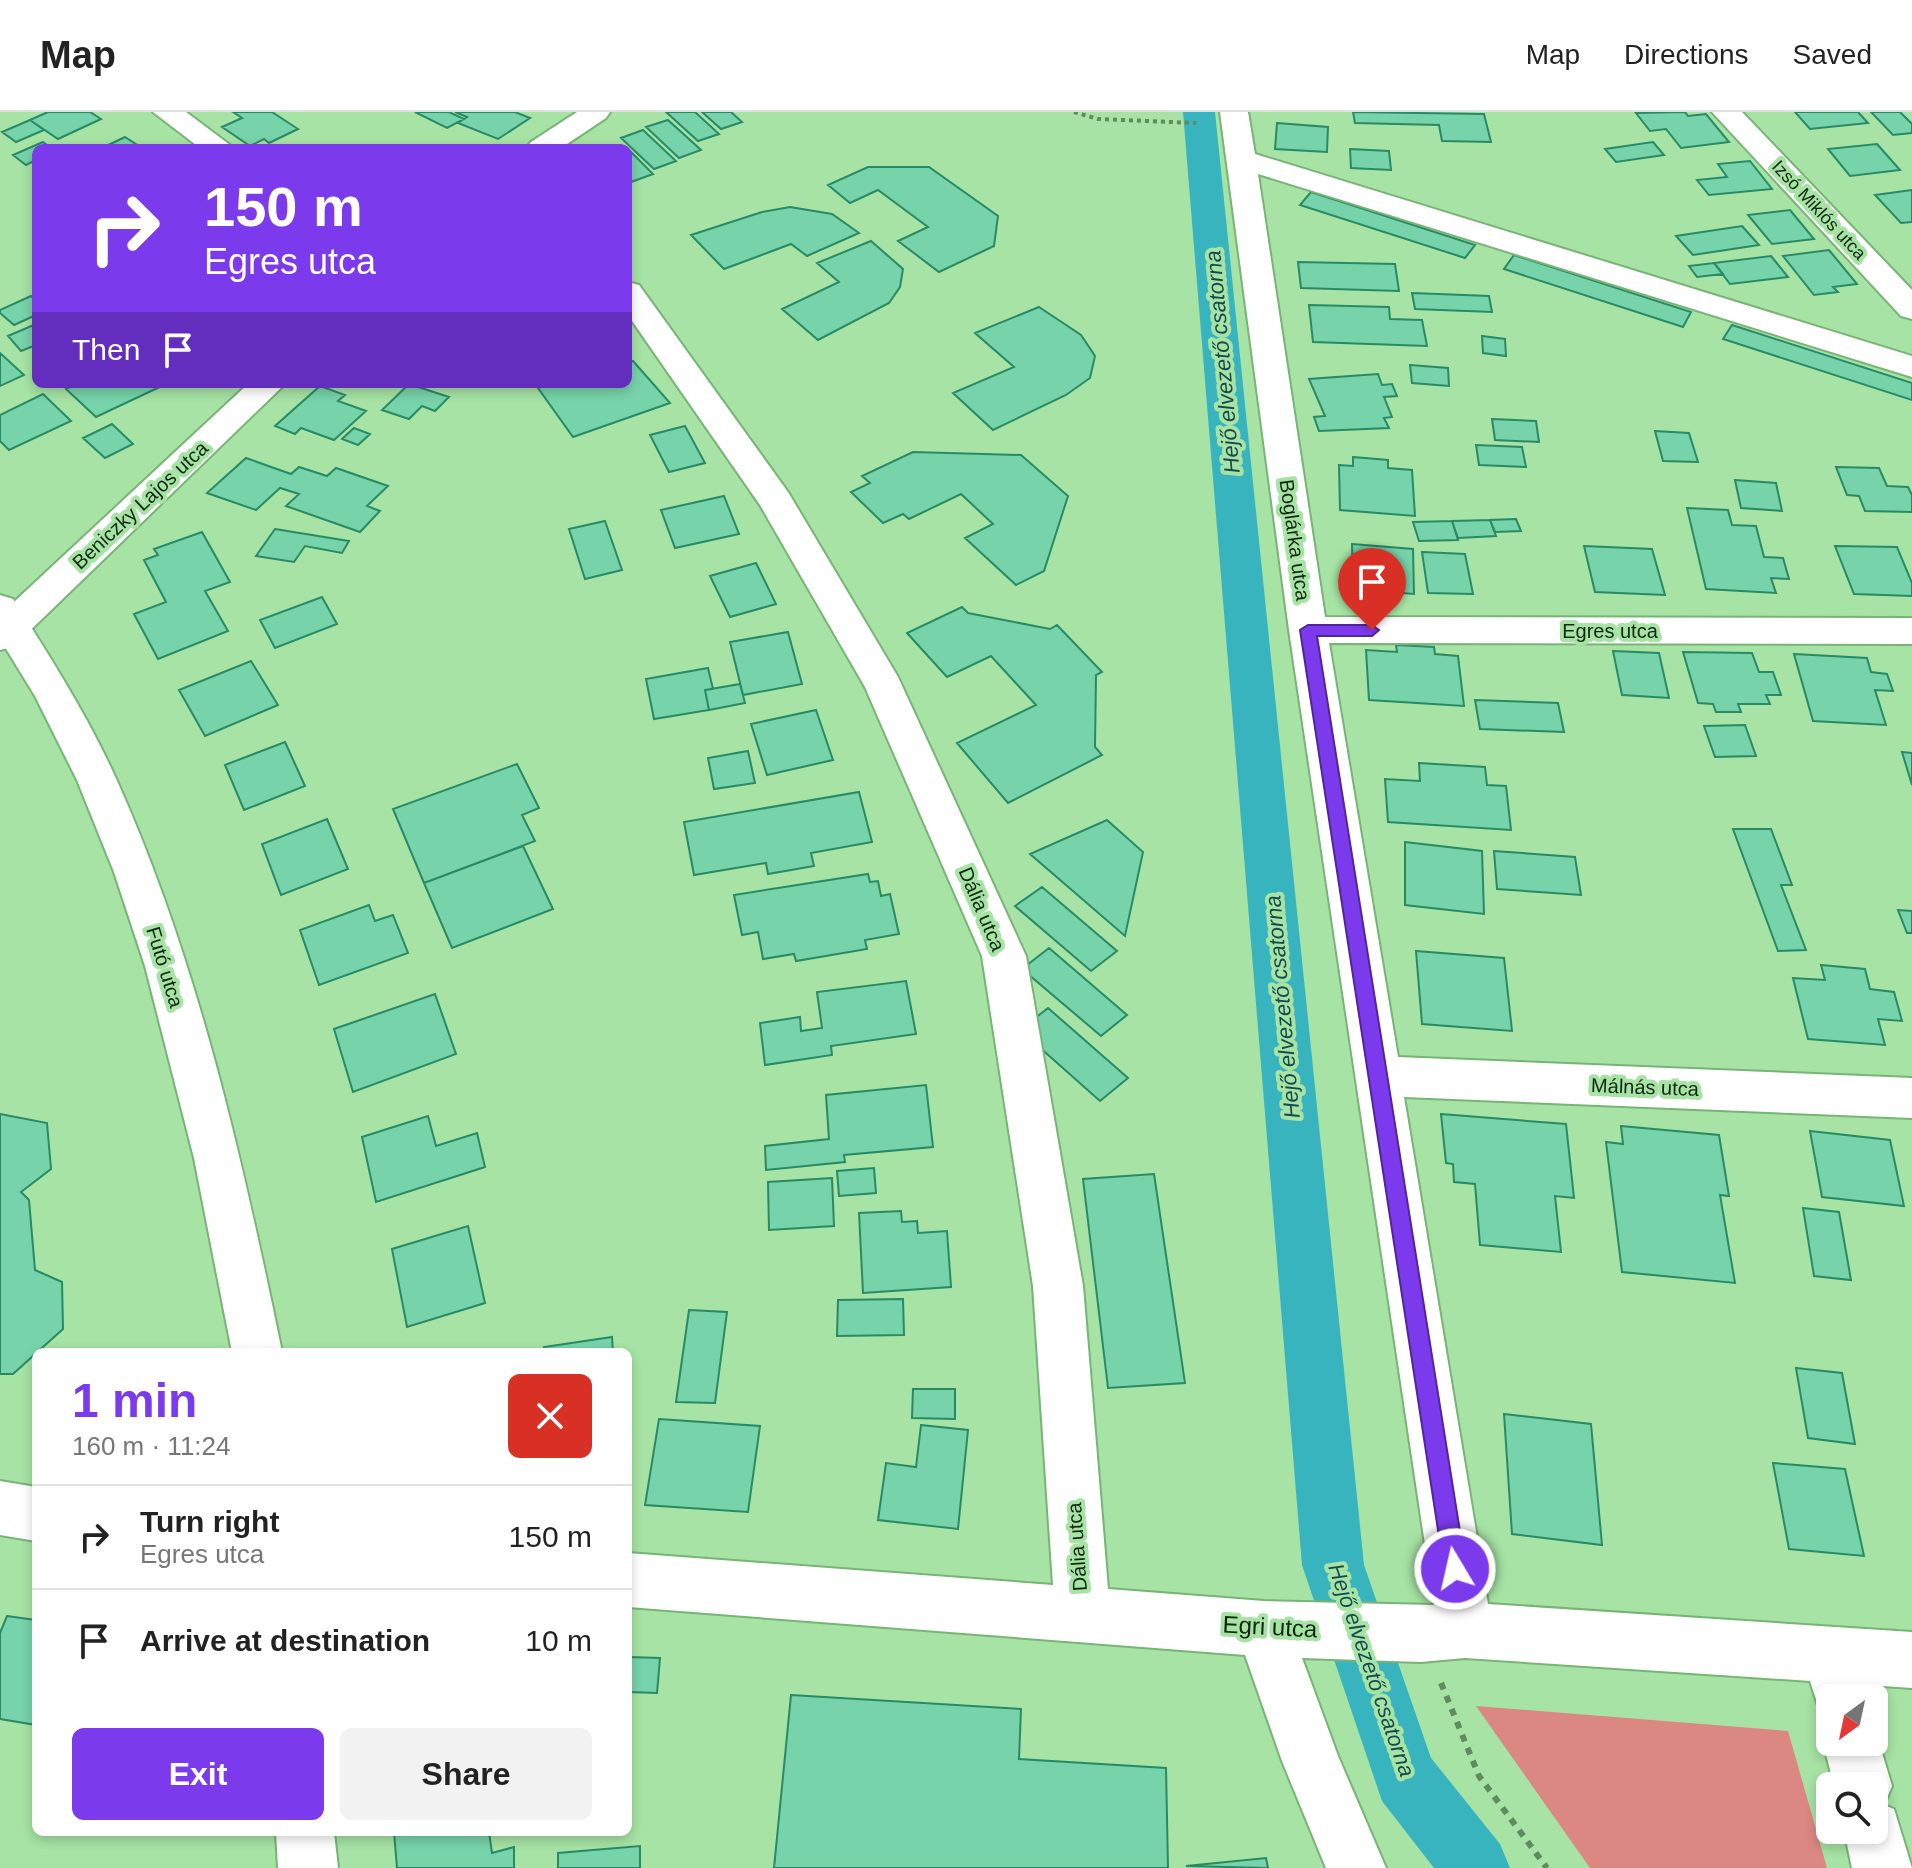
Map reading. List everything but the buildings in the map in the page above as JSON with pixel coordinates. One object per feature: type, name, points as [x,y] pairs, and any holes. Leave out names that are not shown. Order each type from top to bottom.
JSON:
[{"type":"street","points":[[167,112],[213,144]]},
{"type":"street","points":[[547,144],[596,112]]},
{"type":"street","name":"Izsó Miklós utca","points":[[1726,112],[1912,309]]},
{"type":"street","points":[[1237,132],[1912,367]]},
{"type":"street","name":"Boglárka utca","points":[[1237,132],[1308,630],[1378,1076],[1443,1632]]},
{"type":"street","name":"Dália utca","points":[[632,298],[775,500],[884,687],[1004,956],[1058,1286],[1082,1613]]},
{"type":"street","name":"Beniczky Lajos utca","points":[[4,624],[264,388]]},
{"type":"street","name":"Futó utca","points":[[4,624],[54,696],[111,813],[146,903],[172,985],[227,1195],[256,1348]]},
{"type":"street","name":"Egres utca","points":[[1308,630],[1912,631]]},
{"type":"street","name":"Málnás utca","points":[[1378,1076],[1912,1098]]},
{"type":"street","points":[[0,1508],[32,1513]]},
{"type":"street","name":"Egri utca","points":[[632,1580],[1264,1629],[1443,1632],[1837,1677],[1912,1660]]},
{"type":"street","points":[[1264,1629],[1311,1761],[1356,1868]]},
{"type":"street","points":[[305,1836],[308,1868]]},
{"type":"street","points":[[1876,1844],[1882,1868]]},
{"type":"path","points":[[1074,112],[1098,119],[1237,132]]},
{"type":"path","points":[[1443,1632],[1479,1776],[1547,1868]]},
{"type":"shaded area","points":[[1476,1706],[1788,1731],[1816,1829],[1816,1844],[1820,1844],[1827,1868],[1590,1868]]},
{"type":"waterway","name":"Hejő elvezető csatorna","points":[[1199,112],[1333,1565],[1405,1778],[1476,1868]]},
{"type":"route","points":[[1372,630],[1308,630],[1455,1569]]}]
